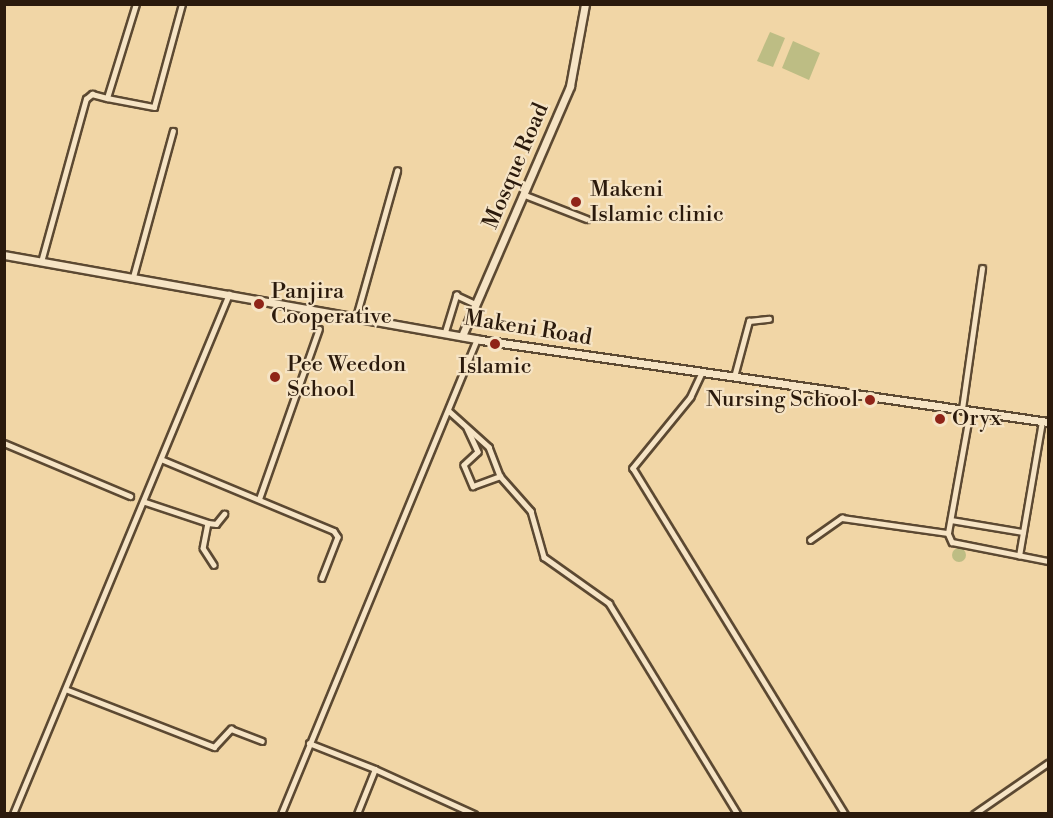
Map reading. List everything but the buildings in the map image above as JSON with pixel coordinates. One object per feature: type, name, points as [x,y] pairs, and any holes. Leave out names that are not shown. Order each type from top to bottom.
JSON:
[{"type":"main road","name":"Mosque Road","points":[[462,336],[525,195],[570,86],[585,4]]},
{"type":"main road","name":"Makeni Road","points":[[4,255],[462,336],[1045,422]]},
{"type":"street","points":[[107,98],[136,4]]},
{"type":"street","points":[[41,262],[86,99],[92,94],[154,107],[182,4]]},
{"type":"street","points":[[133,277],[173,131]]},
{"type":"street","points":[[356,317],[397,171]]},
{"type":"street","points":[[525,195],[587,219]]},
{"type":"street","points":[[982,268],[966,410],[948,533],[952,542],[1048,561]]},
{"type":"street","points":[[13,813],[68,690],[230,294]]},
{"type":"street","points":[[445,332],[456,295],[475,304]]},
{"type":"street","points":[[734,377],[749,321],[769,319]]},
{"type":"street","points":[[260,499],[319,329]]},
{"type":"street","points":[[281,813],[449,411],[477,338]]},
{"type":"street","points":[[702,373],[697,388],[633,468],[845,813]]},
{"type":"street","points":[[449,411],[489,447],[500,476],[531,511],[544,556],[609,603],[738,813]]},
{"type":"street","points":[[1019,556],[1045,422]]},
{"type":"street","points":[[466,425],[477,447],[476,457],[464,465],[473,486],[500,476]]},
{"type":"street","points":[[4,442],[130,496]]},
{"type":"street","points":[[162,459],[260,499],[337,534],[322,578]]},
{"type":"street","points":[[145,502],[208,523],[216,524],[224,514]]},
{"type":"street","points":[[810,540],[842,518],[948,533]]},
{"type":"street","points":[[951,520],[1023,532]]},
{"type":"street","points":[[208,523],[203,548],[214,565]]},
{"type":"street","points":[[68,690],[214,747],[231,729],[262,741]]},
{"type":"street","points":[[309,743],[375,769],[474,813]]},
{"type":"street","points":[[974,813],[1048,764]]},
{"type":"street","points":[[357,813],[375,769]]},
{"type":"green space","points":[[770,32],[785,38],[773,67],[757,61]]},
{"type":"green space","points":[[793,41],[820,53],[809,80],[782,68]]},
{"type":"green space","points":[[956,548],[962,548],[966,555],[962,562],[956,562],[952,558],[952,552]]},
{"type":"place","name":"Makeni Islamic clinic","points":[[576,202]]},
{"type":"place","name":"Panjira Cooperative","points":[[259,304]]},
{"type":"place","name":"Islamic","points":[[495,344]]},
{"type":"place","name":"Pee Weedon School","points":[[275,377]]},
{"type":"place","name":"Nursing School","points":[[870,400]]},
{"type":"place","name":"Oryx","points":[[940,419]]}]
